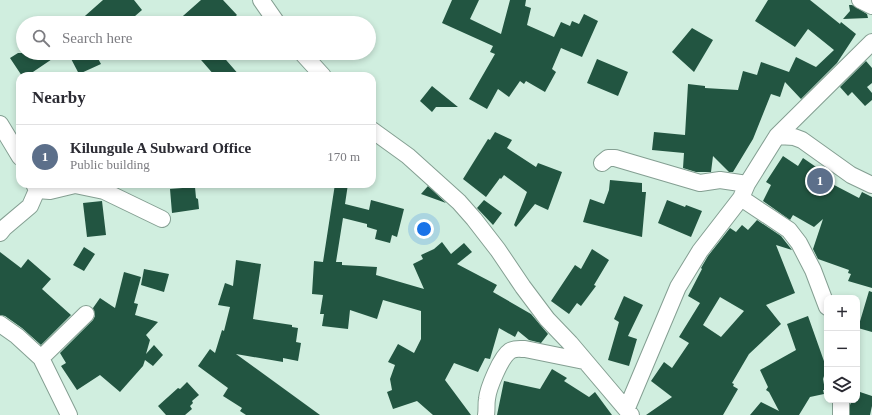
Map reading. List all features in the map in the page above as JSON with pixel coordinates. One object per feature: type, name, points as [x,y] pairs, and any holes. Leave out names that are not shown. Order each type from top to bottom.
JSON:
[{"type":"street","points":[[261,0],[272,16]]},
{"type":"street","points":[[860,0],[872,6]]},
{"type":"street","points":[[376,133],[408,156],[459,202],[498,250],[547,319],[570,343],[629,412],[678,287],[700,251],[744,191],[777,136],[872,42]]},
{"type":"street","points":[[308,60],[319,72]]},
{"type":"street","points":[[0,124],[16,150]]},
{"type":"street","points":[[777,136],[794,137],[802,140],[851,175],[872,185]]},
{"type":"street","points":[[602,163],[608,158],[615,158],[700,183],[720,180],[744,191],[789,230],[799,243],[813,270],[824,299]]},
{"type":"street","points":[[0,233],[30,206],[35,188]]},
{"type":"street","points":[[39,188],[50,191],[62,188]]},
{"type":"street","points":[[90,188],[104,191],[162,219]]},
{"type":"street","points":[[41,358],[86,314]]},
{"type":"street","points":[[0,324],[17,336],[41,358],[69,415]]},
{"type":"street","points":[[486,415],[487,399],[491,385],[496,372],[509,351],[525,349],[584,361]]},
{"type":"street","points":[[840,415],[841,403]]},
{"type":"building","points":[[103,0],[134,0],[142,10],[135,16],[85,16]]},
{"type":"building","points":[[201,0],[223,0],[237,15],[236,16],[183,16]]},
{"type":"building","points":[[452,0],[479,0],[470,19],[501,34],[510,0],[526,0],[525,6],[531,8],[527,25],[554,37],[561,22],[570,26],[572,21],[579,24],[584,14],[598,21],[582,57],[561,48],[552,69],[556,72],[545,92],[526,81],[524,84],[520,81],[509,97],[498,89],[487,109],[469,99],[495,54],[490,52],[493,46],[442,23]]},
{"type":"building","points":[[768,0],[810,0],[840,24],[841,22],[856,34],[837,63],[801,99],[785,82],[780,97],[771,94],[753,139],[733,172],[729,172],[713,156],[711,172],[696,172],[683,168],[684,153],[652,150],[654,132],[685,135],[688,84],[705,86],[705,88],[738,90],[743,71],[757,75],[761,62],[789,72],[796,57],[816,67],[834,50],[808,29],[795,47],[755,21]]},
{"type":"building","points":[[849,5],[852,5],[867,14],[868,18],[843,19],[850,11]]},
{"type":"building","points":[[692,28],[713,40],[694,72],[672,52]]},
{"type":"building","points":[[16,54],[16,60],[51,60],[33,72],[19,72],[10,58]]},
{"type":"building","points":[[597,59],[628,72],[618,96],[587,83]]},
{"type":"building","points":[[72,60],[99,60],[101,64],[83,72],[78,72]]},
{"type":"building","points":[[201,60],[226,60],[237,72],[212,72]]},
{"type":"building","points":[[866,61],[872,68],[872,83],[867,87],[872,93],[872,100],[865,106],[852,92],[848,96],[840,87]]},
{"type":"building","points":[[432,86],[458,107],[436,107],[432,112],[420,101]]},
{"type":"building","points":[[495,132],[512,140],[507,148],[536,167],[538,163],[562,172],[548,210],[535,204],[516,227],[514,225],[527,192],[504,175],[486,197],[463,179],[488,139],[490,140]]},
{"type":"building","points":[[783,156],[798,166],[803,158],[819,169],[815,175],[859,198],[862,192],[872,197],[872,288],[848,281],[851,274],[848,273],[849,270],[818,259],[813,249],[823,219],[814,227],[793,215],[790,220],[763,201],[771,185],[766,182]]},
{"type":"building","points":[[610,180],[642,183],[642,192],[646,192],[642,237],[583,222],[590,199],[604,204],[609,190]]},
{"type":"building","points":[[428,186],[446,203],[421,194]]},
{"type":"building","points":[[195,188],[199,209],[172,213],[170,189]]},
{"type":"building","points":[[334,188],[347,188],[345,204],[369,210],[371,200],[404,209],[397,237],[392,235],[390,243],[375,239],[377,230],[367,227],[367,224],[343,218],[336,262],[342,262],[342,265],[377,267],[376,275],[424,289],[413,264],[423,259],[421,255],[434,249],[442,242],[451,254],[464,243],[472,252],[457,264],[497,285],[493,292],[531,314],[548,334],[541,343],[529,340],[518,331],[515,337],[499,328],[490,359],[485,358],[478,372],[454,363],[445,380],[471,415],[433,415],[417,401],[393,409],[387,392],[392,390],[390,379],[395,365],[388,362],[398,344],[414,353],[421,339],[421,311],[383,300],[377,319],[350,310],[348,329],[322,326],[324,314],[320,314],[323,295],[312,294],[314,261],[323,262]]},
{"type":"building","points":[[484,200],[502,213],[493,225],[477,208]]},
{"type":"building","points":[[667,200],[685,207],[686,205],[702,211],[691,237],[658,223]]},
{"type":"building","points":[[102,201],[106,235],[87,237],[83,203]]},
{"type":"building","points":[[757,220],[781,236],[792,250],[776,245],[795,293],[766,305],[781,324],[749,354],[732,383],[734,384],[733,386],[738,389],[723,415],[646,415],[672,397],[651,381],[664,362],[672,368],[689,343],[679,337],[700,303],[688,296],[702,269],[701,268],[708,256],[730,228],[736,232],[742,225],[748,230]],"holes":[[[720,297],[744,311],[721,337],[703,325]]]},
{"type":"building","points":[[84,247],[95,254],[84,271],[73,265]]},
{"type":"building","points":[[592,249],[609,260],[594,285],[596,286],[581,306],[577,303],[569,314],[551,301],[575,265],[581,269]]},
{"type":"building","points":[[0,252],[21,268],[28,259],[51,279],[42,289],[71,315],[41,345],[22,328],[5,316],[0,315]]},
{"type":"building","points":[[236,260],[261,264],[253,319],[292,325],[292,327],[298,328],[296,342],[301,343],[298,361],[283,358],[283,362],[236,354],[320,415],[246,415],[240,411],[242,408],[223,396],[228,388],[198,366],[210,349],[215,353],[222,330],[224,331],[230,307],[218,305],[225,283],[233,286]]},
{"type":"building","points":[[144,269],[169,274],[164,292],[141,285]]},
{"type":"building","points":[[124,272],[141,277],[134,303],[138,304],[135,315],[158,322],[146,335],[150,340],[146,354],[154,345],[163,355],[153,366],[145,360],[143,366],[120,392],[100,375],[77,390],[61,366],[66,363],[60,353],[93,320],[95,316],[93,308],[100,298],[115,308]]},
{"type":"building","points":[[869,291],[872,292],[872,332],[860,329],[860,321]]},
{"type":"building","points":[[624,296],[643,305],[628,336],[637,339],[629,366],[608,360],[619,322],[614,319]]},
{"type":"building","points":[[808,316],[824,361],[824,394],[810,397],[799,415],[750,415],[761,402],[779,411],[769,392],[766,390],[768,387],[760,370],[796,350],[787,324]]},
{"type":"building","points":[[552,369],[567,378],[564,381],[589,397],[595,392],[612,415],[497,415],[504,381],[540,389]]},
{"type":"building","points":[[187,382],[199,395],[192,401],[193,403],[190,406],[192,409],[185,415],[166,415],[158,406]]},
{"type":"building","points":[[860,392],[872,396],[870,415],[850,415],[851,403],[860,403]]},
{"type":"place","name":"Kilungule A Subward Office","points":[[820,181]]}]
